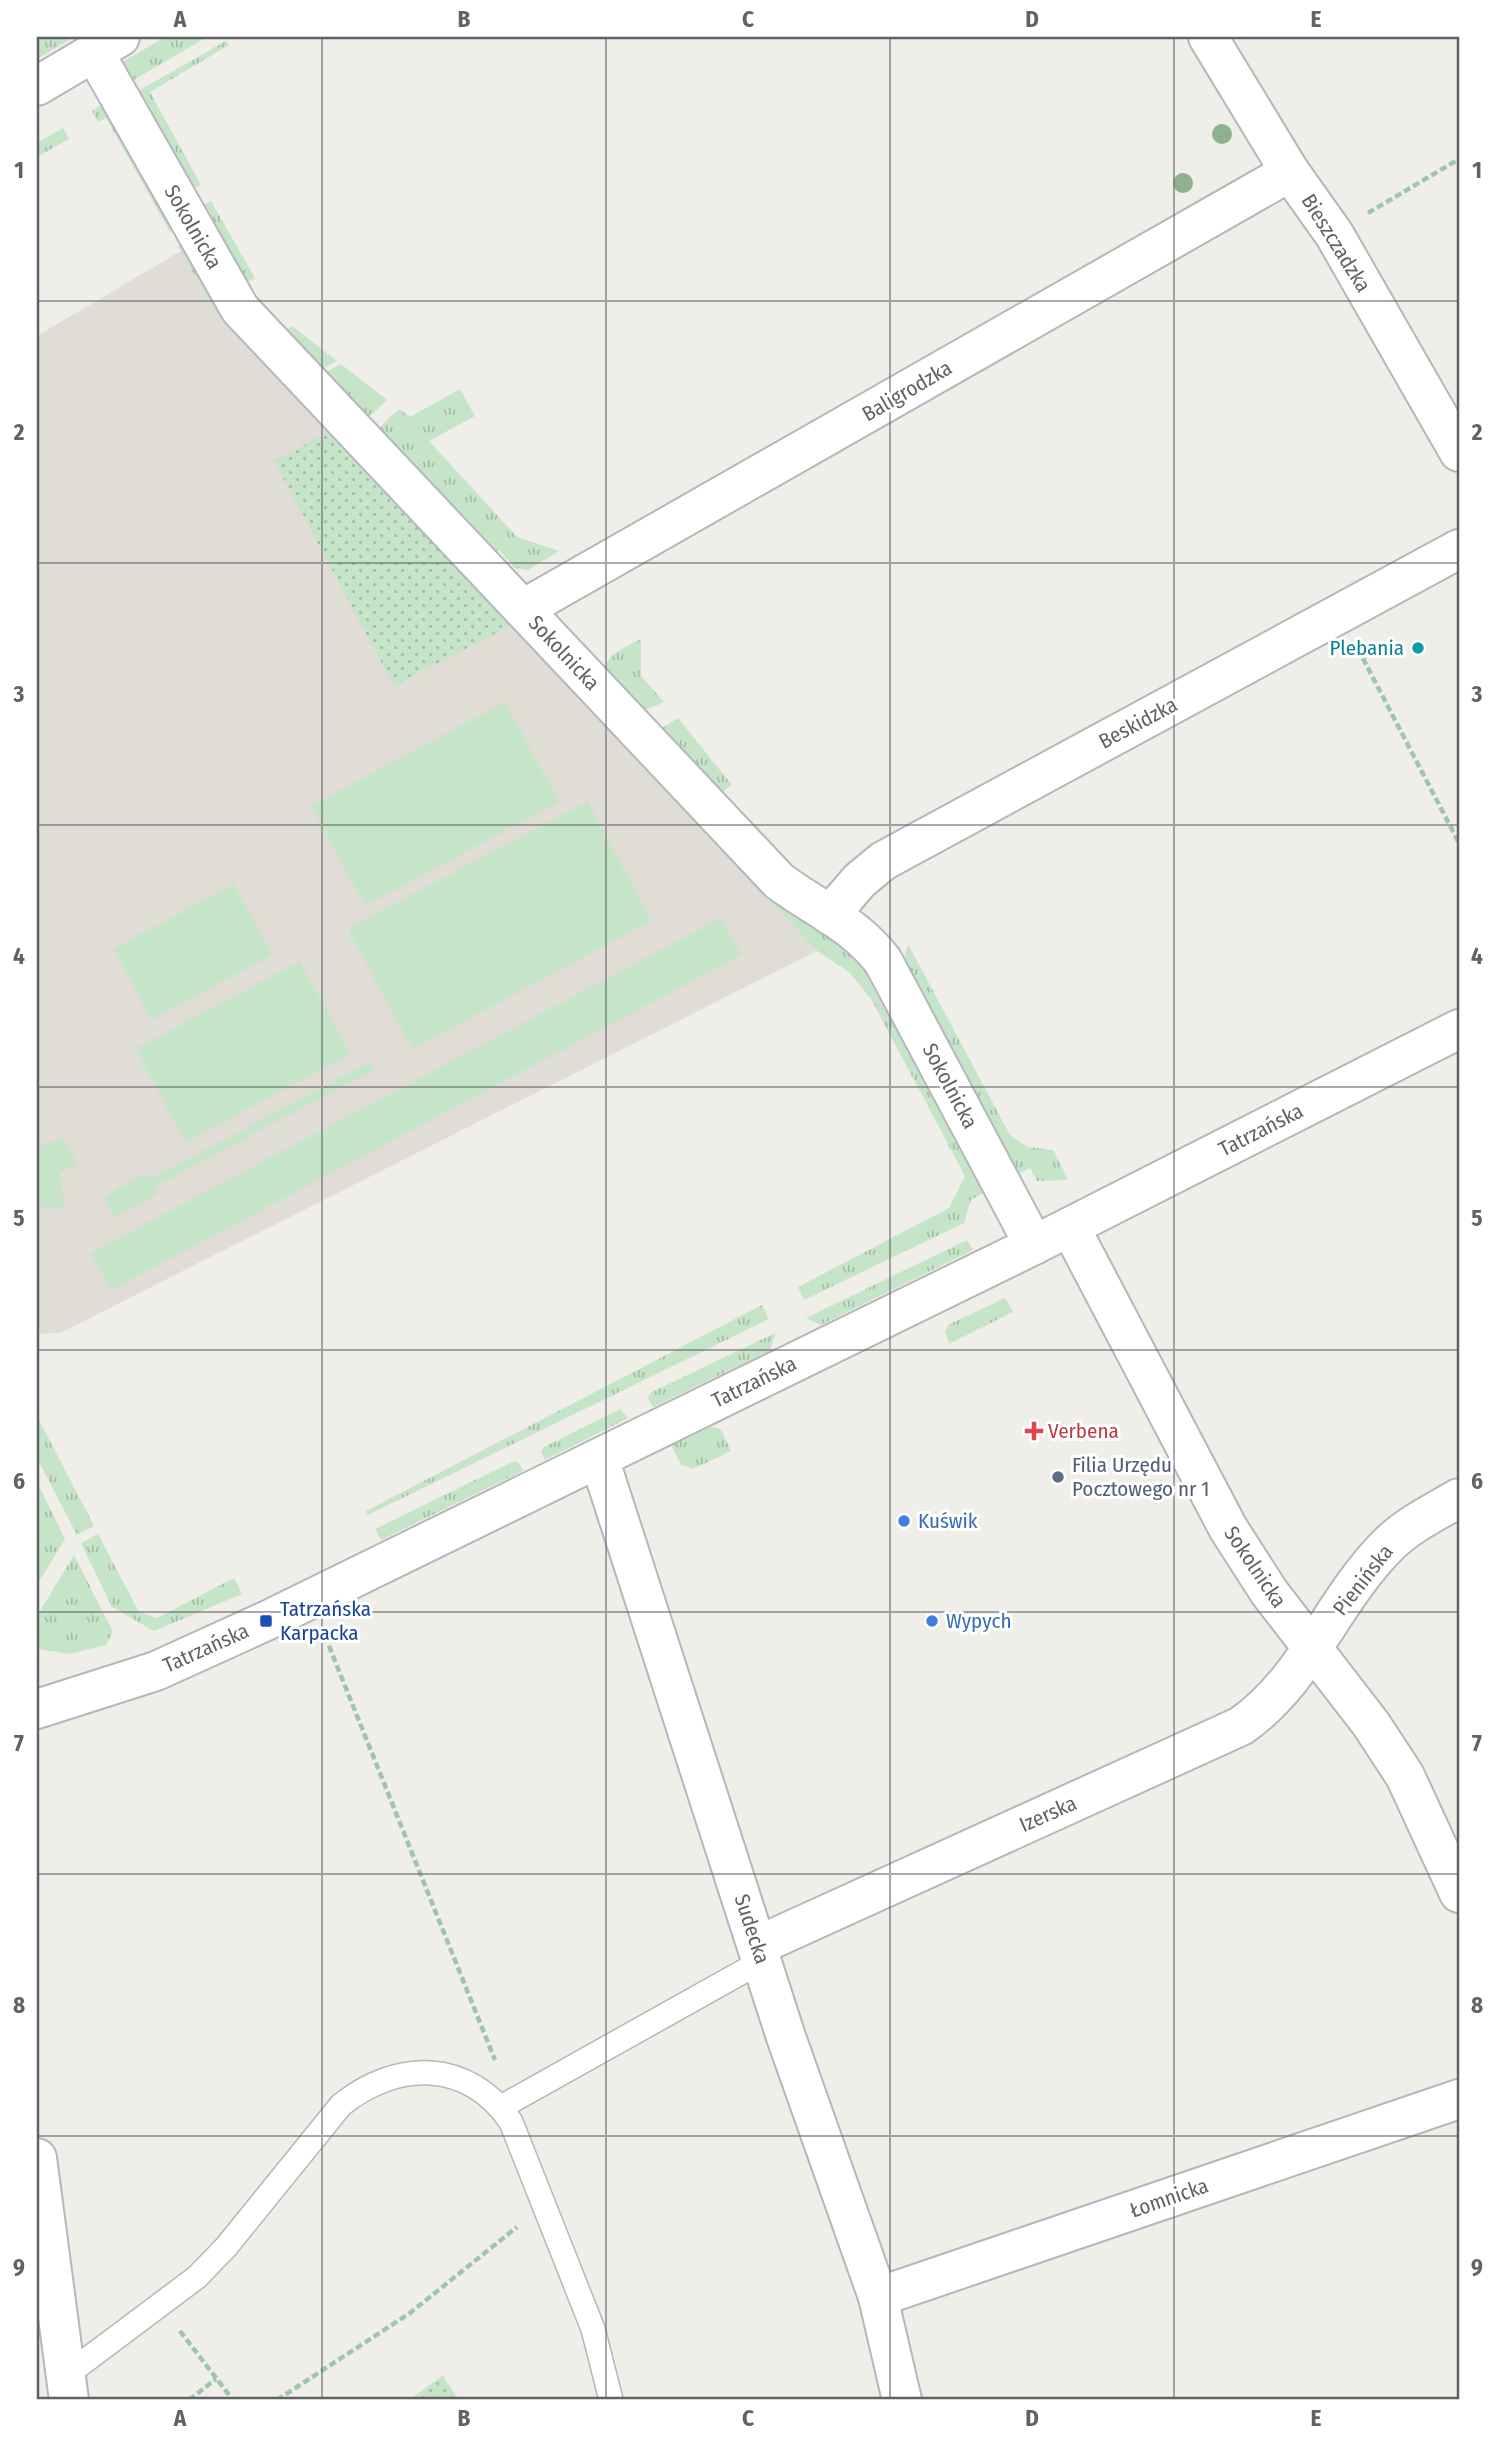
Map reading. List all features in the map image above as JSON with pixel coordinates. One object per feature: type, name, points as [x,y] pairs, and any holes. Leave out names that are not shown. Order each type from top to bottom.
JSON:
[{"type":"street","name":"Bieszczadzka","points":[[1208,37],[1290,172],[1334,234],[1459,452]]},
{"type":"street","points":[[37,86],[107,44]]},
{"type":"street","name":"Sokolnicka","points":[[107,44],[240,309],[779,881],[868,942],[883,961],[1034,1245]]},
{"type":"street","name":"Baligrodzka","points":[[523,609],[1290,172]]},
{"type":"street","name":"Beskidzka","points":[[830,915],[859,881],[883,861],[1459,549]]},
{"type":"street","name":"Tatrzańska","points":[[37,1709],[156,1671],[310,1599],[1034,1245],[1459,1029]]},
{"type":"street","name":"Sokolnicka","points":[[1070,1227],[1228,1528],[1269,1592],[1371,1724],[1405,1776],[1459,1893]]},
{"type":"street","name":"Sudecka","points":[[599,1458],[760,1953],[878,2297],[902,2400]]},
{"type":"street","name":"Pienińska","points":[[1313,1649],[1365,1571],[1389,1544],[1416,1523],[1459,1498]]},
{"type":"street","name":"Izerska","points":[[760,1953],[1241,1726],[1264,1710],[1285,1689],[1313,1649]]},
{"type":"street","name":"Łomnicka","points":[[878,2297],[1459,2099]]},
{"type":"street","points":[[37,2162],[57,2390]]},
{"type":"lane","points":[[506,2104],[760,1953]]},
{"type":"lane","points":[[57,2390],[197,2277],[226,2247],[320,2129],[365,2086],[393,2075],[423,2072],[453,2077],[506,2104],[593,2329],[611,2400]]},
{"type":"path","points":[[1334,234],[1459,159]]},
{"type":"path","points":[[1339,614],[1459,843]]},
{"type":"path","points":[[310,1599],[506,2104]]},
{"type":"path","points":[[277,2400],[410,2313],[545,2205]]},
{"type":"path","points":[[160,2305],[233,2400]]},
{"type":"path","points":[[189,2400],[216,2379]]},
{"type":"shaded area","points":[[181,251],[215,311],[817,951],[60,1333],[37,1334],[37,336]]},
{"type":"green space","points":[[37,37],[74,37],[37,59]]},
{"type":"green space","points":[[165,37],[207,37],[127,84],[116,66]]},
{"type":"green space","points":[[226,41],[229,45],[150,92],[201,185],[188,192],[133,94]]},
{"type":"green space","points":[[102,105],[177,228],[170,232],[106,118],[98,122],[92,111]]},
{"type":"green space","points":[[63,128],[69,139],[37,157],[37,143]]},
{"type":"green space","points":[[211,201],[255,278],[243,285],[198,208]]},
{"type":"green space","points":[[185,243],[533,641],[528,644],[510,626],[215,311],[178,246]]},
{"type":"green space","points":[[292,326],[337,361],[318,371],[281,333]]},
{"type":"green space","points":[[341,364],[387,400],[366,420],[322,374]]},
{"type":"green space","points":[[460,389],[475,416],[429,441],[517,537],[559,551],[528,570],[515,568],[499,550],[489,558],[376,431],[399,409],[410,417]]},
{"type":"green space","points":[[329,432],[510,626],[394,686],[274,461]]},
{"type":"green space","points":[[641,639],[641,676],[664,702],[641,712],[604,674],[611,657]]},
{"type":"green space","points":[[556,665],[790,910],[859,961],[983,1193],[971,1200],[964,1223],[804,1300],[798,1287],[949,1208],[965,1176],[871,999],[849,972],[817,951],[550,668]]},
{"type":"green space","points":[[505,702],[559,802],[365,906],[311,806]]},
{"type":"green space","points":[[678,718],[732,785],[716,796],[659,736],[662,728]]},
{"type":"green space","points":[[588,801],[651,921],[412,1049],[348,929]]},
{"type":"green space","points":[[234,884],[272,955],[151,1020],[114,949]]},
{"type":"green space","points":[[721,918],[741,955],[111,1290],[91,1253]]},
{"type":"green space","points":[[908,944],[1010,1135],[1027,1147],[1053,1150],[1068,1180],[1037,1181],[1030,1168],[1018,1174],[904,960]]},
{"type":"green space","points":[[300,961],[350,1054],[185,1142],[136,1049]]},
{"type":"green space","points":[[370,1062],[373,1070],[154,1187],[158,1194],[114,1217],[103,1197],[147,1173],[151,1179]]},
{"type":"green space","points":[[62,1137],[78,1164],[60,1173],[65,1208],[38,1207],[37,1138],[46,1146]]},
{"type":"green space","points":[[967,1240],[973,1250],[821,1325],[806,1318]]},
{"type":"green space","points":[[1005,1298],[1013,1312],[949,1344],[945,1332],[948,1325]]},
{"type":"green space","points":[[762,1305],[769,1319],[368,1515],[366,1511]]},
{"type":"green space","points":[[775,1333],[770,1351],[653,1407],[648,1398],[650,1393]]},
{"type":"green space","points":[[620,1409],[628,1418],[545,1460],[541,1451],[544,1447]]},
{"type":"green space","points":[[37,1416],[94,1526],[77,1535],[37,1458]]},
{"type":"green space","points":[[711,1427],[721,1429],[731,1451],[693,1469],[681,1465],[671,1445]]},
{"type":"green space","points":[[514,1461],[519,1463],[523,1471],[381,1540],[375,1529]]},
{"type":"green space","points":[[37,1482],[65,1539],[37,1585]]},
{"type":"green space","points":[[98,1534],[139,1612],[157,1618],[234,1578],[242,1594],[154,1631],[112,1607],[81,1543]]},
{"type":"green space","points":[[74,1555],[113,1632],[106,1645],[70,1654],[38,1649],[37,1616]]},
{"type":"green space","points":[[442,2376],[459,2400],[409,2400]]},
{"type":"place","name":"Plebania","points":[[1418,648]]},
{"type":"place","name":"Verbena","points":[[1034,1431]]},
{"type":"place","name":"Filia Urzędu Pocztowego nr 1","points":[[1058,1477]]},
{"type":"place","name":"Kuświk","points":[[904,1521]]},
{"type":"place","name":"Tatrzańska Karpacka","points":[[266,1621]]},
{"type":"place","name":"Wypych","points":[[932,1621]]}]
